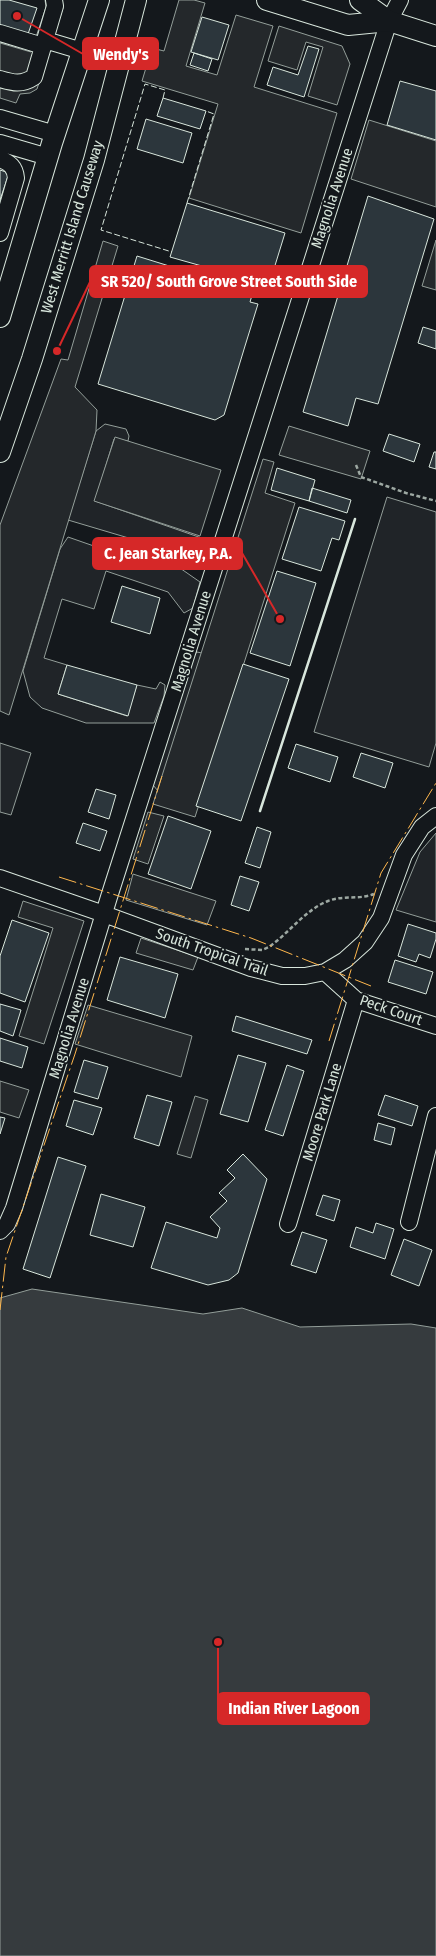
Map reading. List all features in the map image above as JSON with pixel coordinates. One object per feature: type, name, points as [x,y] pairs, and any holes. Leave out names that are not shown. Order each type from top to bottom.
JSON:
[{"type":"main road","points":[[0,317],[55,134],[99,0]]},
{"type":"main road","name":"West Merritt Island Causeway","points":[[0,452],[32,359],[94,160],[136,0]]},
{"type":"main road","points":[[267,0],[348,25],[389,21]]},
{"type":"main road","points":[[360,0],[389,21],[436,36]]},
{"type":"street","points":[[0,79],[19,83],[28,82],[34,77],[55,6],[54,0]]},
{"type":"street","name":"Magnolia Avenue","points":[[0,1231],[7,1224],[14,1208],[104,914],[389,21],[400,0]]},
{"type":"street","points":[[0,33],[20,39],[82,51]]},
{"type":"street","points":[[0,38],[13,41],[20,39]]},
{"type":"street","points":[[0,118],[55,134]]},
{"type":"street","points":[[0,143],[48,157]]},
{"type":"street","points":[[0,159],[11,164],[16,171],[16,178],[0,233]]},
{"type":"street","name":"South Tropical Trail","points":[[0,878],[250,968],[282,976],[305,976],[324,972],[345,960],[365,942],[380,918],[404,854],[422,827],[436,816]]},
{"type":"street","name":"Peck Court","points":[[324,972],[356,1000],[436,1026]]},
{"type":"street","name":"Moore Park Lane","points":[[288,1224],[356,1000]]},
{"type":"street","points":[[409,1222],[436,1116]]},
{"type":"path","points":[[273,268],[341,289]]},
{"type":"path","points":[[356,465],[361,477],[406,493],[436,500]]},
{"type":"path","points":[[244,948],[255,950],[269,947],[288,933],[313,909],[327,901],[362,898],[374,894],[379,889]]},
{"type":"shaded area","points":[[45,0],[62,0],[63,8],[37,89],[30,93],[20,94],[16,103],[0,98],[0,43],[31,52],[46,7]]},
{"type":"shaded area","points":[[179,0],[194,0],[205,3],[186,66],[217,75],[236,15],[273,26],[254,87],[337,113],[301,233],[189,198],[218,104],[142,81],[152,48],[164,51]]},
{"type":"shaded area","points":[[279,26],[342,46],[350,64],[337,105],[308,96],[323,47],[306,42],[297,70],[268,61]]},
{"type":"shaded area","points":[[369,120],[436,141],[436,207],[351,179]]},
{"type":"shaded area","points":[[436,240],[436,290],[422,286]]},
{"type":"shaded area","points":[[103,241],[118,246],[75,387],[97,410],[96,431],[9,715],[0,711],[0,525],[61,359],[68,360]]},
{"type":"shaded area","points":[[105,424],[126,429],[129,436],[128,441],[114,439],[95,501],[213,542],[207,559],[196,558],[68,520],[96,431]]},
{"type":"shaded area","points":[[289,426],[370,451],[361,479],[279,455]]},
{"type":"shaded area","points":[[115,437],[221,470],[200,536],[94,501]]},
{"type":"shaded area","points":[[263,459],[274,462],[265,493],[295,503],[195,817],[153,804]]},
{"type":"shaded area","points":[[387,497],[436,512],[436,743],[429,767],[314,732]]},
{"type":"shaded area","points":[[68,537],[111,552],[113,545],[177,566],[200,582],[193,608],[184,613],[168,592],[106,571],[94,609],[62,599],[44,658],[67,665],[58,694],[127,716],[137,685],[156,689],[160,682],[165,685],[164,696],[154,723],[86,723],[42,708],[30,697],[23,671],[60,549]]},
{"type":"shaded area","points":[[197,652],[202,653],[158,791],[153,785],[192,658]]},
{"type":"shaded area","points":[[0,743],[31,753],[11,815],[0,812]]},
{"type":"shaded area","points":[[148,812],[164,816],[148,864],[133,859]]},
{"type":"shaded area","points":[[436,833],[436,922],[396,910],[420,852]]},
{"type":"shaded area","points":[[133,874],[216,901],[207,925],[126,900]]},
{"type":"shaded area","points":[[23,901],[84,921],[44,1044],[19,1036],[53,928],[18,917]]},
{"type":"shaded area","points":[[141,938],[198,957],[193,970],[136,953]]},
{"type":"shaded area","points":[[88,1005],[192,1036],[181,1077],[75,1044]]},
{"type":"shaded area","points":[[0,1081],[29,1090],[19,1118],[0,1112]]},
{"type":"shaded area","points":[[195,1096],[208,1100],[191,1158],[177,1154]]},
{"type":"shaded area","points":[[32,1289],[203,1314],[242,1308],[300,1327],[411,1324],[436,1328],[436,1956],[0,1956],[0,1298]]},
{"type":"building","points":[[0,0],[9,0],[37,8],[28,34],[0,25]]},
{"type":"building","points":[[202,17],[229,25],[218,60],[191,52]]},
{"type":"building","points":[[308,46],[319,49],[304,97],[267,85],[273,67],[298,75]]},
{"type":"building","points":[[194,53],[212,59],[208,71],[190,65]]},
{"type":"building","points":[[400,81],[436,91],[436,140],[387,125]]},
{"type":"building","points":[[163,98],[206,111],[200,129],[157,116]]},
{"type":"building","points":[[146,119],[192,133],[183,163],[137,149]]},
{"type":"building","points":[[0,170],[9,173],[0,200]]},
{"type":"building","points":[[368,196],[434,219],[378,404],[356,398],[348,426],[303,412]]},
{"type":"building","points":[[187,203],[285,233],[269,285],[170,257]]},
{"type":"building","points":[[137,256],[253,292],[250,302],[258,304],[224,415],[215,420],[98,384]]},
{"type":"building","points":[[423,327],[436,331],[436,349],[418,343]]},
{"type":"building","points":[[389,434],[420,444],[414,462],[383,451]]},
{"type":"building","points":[[434,452],[436,452],[436,469],[429,467]]},
{"type":"building","points":[[277,468],[315,480],[309,501],[271,490]]},
{"type":"building","points":[[312,488],[351,500],[347,513],[309,501]]},
{"type":"building","points":[[299,507],[345,521],[339,540],[332,538],[321,571],[282,559]]},
{"type":"building","points":[[277,571],[316,583],[290,666],[250,653]]},
{"type":"building","points":[[122,586],[160,598],[150,634],[111,622]]},
{"type":"building","points":[[243,664],[289,679],[241,821],[196,806]]},
{"type":"building","points":[[67,665],[137,685],[128,716],[58,694]]},
{"type":"building","points":[[296,744],[338,757],[330,782],[288,768]]},
{"type":"building","points":[[361,753],[393,763],[385,788],[353,777]]},
{"type":"building","points":[[96,789],[116,795],[109,819],[88,812]]},
{"type":"building","points":[[168,816],[211,831],[191,889],[148,874]]},
{"type":"building","points":[[83,823],[107,831],[100,851],[76,843]]},
{"type":"building","points":[[257,827],[271,832],[260,868],[245,863]]},
{"type":"building","points":[[240,876],[259,882],[249,911],[231,905]]},
{"type":"building","points":[[12,920],[49,933],[25,1002],[0,993],[0,956]]},
{"type":"building","points":[[408,924],[436,933],[430,958],[419,954],[416,962],[398,956]]},
{"type":"building","points":[[120,957],[178,974],[165,1018],[107,1000]]},
{"type":"building","points":[[395,960],[433,972],[426,994],[388,982]]},
{"type":"building","points":[[0,1004],[21,1010],[13,1036],[0,1031]]},
{"type":"building","points":[[236,1016],[312,1040],[307,1054],[232,1031]]},
{"type":"building","points":[[0,1038],[28,1047],[22,1068],[0,1061]]},
{"type":"building","points":[[238,1055],[266,1063],[248,1122],[220,1114]]},
{"type":"building","points":[[84,1060],[108,1067],[98,1099],[74,1092]]},
{"type":"building","points":[[287,1065],[304,1071],[283,1136],[265,1130]]},
{"type":"building","points":[[147,1095],[172,1102],[159,1146],[134,1138]]},
{"type":"building","points":[[385,1095],[418,1106],[412,1126],[378,1115]]},
{"type":"building","points":[[74,1100],[102,1108],[93,1135],[66,1126]]},
{"type":"building","points":[[0,1117],[5,1118],[0,1134]]},
{"type":"building","points":[[378,1123],[395,1128],[391,1145],[374,1140]]},
{"type":"building","points":[[243,1154],[267,1179],[238,1273],[229,1280],[208,1285],[151,1268],[166,1222],[217,1238],[220,1228],[210,1217],[227,1201],[219,1193],[235,1178],[227,1170]]},
{"type":"building","points":[[58,1157],[86,1166],[50,1278],[23,1269]]},
{"type":"building","points":[[101,1194],[145,1207],[133,1247],[90,1235]]},
{"type":"building","points":[[323,1195],[340,1200],[334,1221],[316,1215]]},
{"type":"building","points":[[376,1223],[394,1229],[385,1259],[350,1247],[356,1227],[373,1233]]},
{"type":"building","points":[[302,1232],[327,1240],[316,1273],[291,1265]]},
{"type":"building","points":[[404,1239],[432,1250],[419,1286],[391,1275]]},
{"type":"fence","points":[[163,98],[165,90],[145,84],[101,230],[172,252]]},
{"type":"fence","points":[[187,203],[214,114],[206,111]]},
{"type":"wall","points":[[260,811],[355,519]]},
{"type":"power","points":[[0,1310],[6,1257],[75,1054],[162,776]]},
{"type":"power","points":[[329,1041],[381,873],[436,783]]},
{"type":"power","points":[[59,877],[251,938],[371,986]]},
{"type":"place","name":"Wendy's","points":[[17,16]]},
{"type":"place","name":"SR 520/ South Grove Street South Side","points":[[57,351]]},
{"type":"place","name":"C. Jean Starkey, P.A.","points":[[280,619]]},
{"type":"place","name":"Indian River Lagoon","points":[[218,1642]]}]
